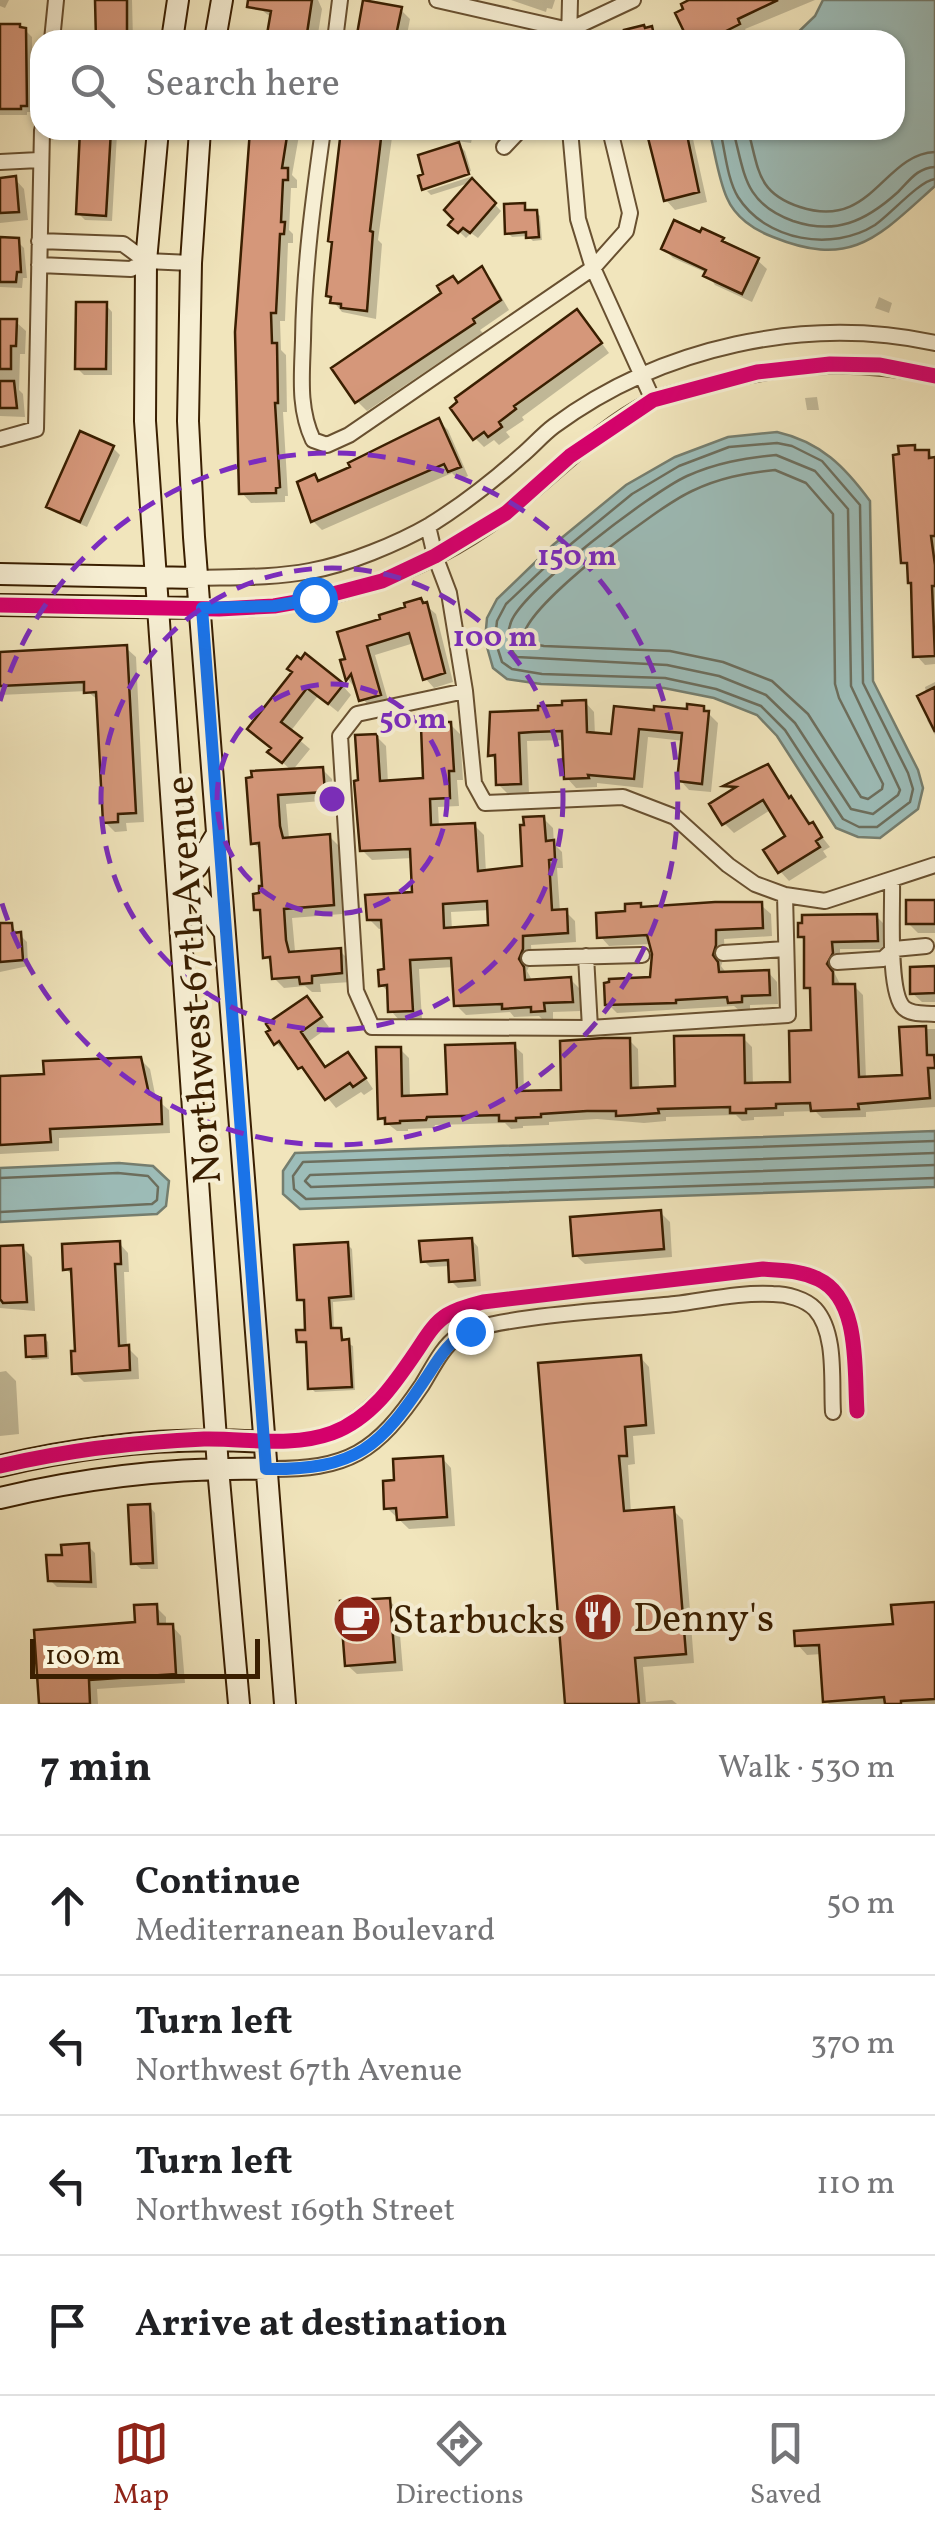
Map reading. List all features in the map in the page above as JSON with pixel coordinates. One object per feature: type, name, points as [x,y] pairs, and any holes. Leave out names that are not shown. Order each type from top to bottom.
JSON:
[{"type":"main road","points":[[174,30],[178,0]]},
{"type":"main road","points":[[217,30],[222,0]]},
{"type":"main road","name":"Northwest 67th Avenue","points":[[157,140],[146,261],[145,420],[218,1468],[239,1704]]},
{"type":"main road","name":"Northwest 67th Avenue","points":[[199,140],[191,263],[188,421],[216,834],[285,1704]]},
{"type":"main road","points":[[0,574],[197,578]]},
{"type":"main road","points":[[0,605],[202,608]]},
{"type":"main road","points":[[216,834],[197,867],[178,884],[198,896],[224,932]]},
{"type":"main road","points":[[0,1466],[92,1447],[146,1441],[264,1442]]},
{"type":"main road","points":[[0,1498],[98,1477],[218,1468],[266,1469]]},
{"type":"street","points":[[53,30],[56,0]]},
{"type":"street","points":[[336,30],[340,0]]},
{"type":"street","points":[[437,0],[550,30]]},
{"type":"street","points":[[569,30],[570,0]]},
{"type":"street","points":[[578,30],[634,0]]},
{"type":"street","points":[[0,440],[36,430],[41,140]]},
{"type":"street","points":[[321,140],[304,265],[302,394],[305,422],[314,440],[327,445],[349,435],[593,268],[626,231],[630,213],[612,140]]},
{"type":"street","points":[[504,147],[511,140]]},
{"type":"street","points":[[571,140],[578,219],[593,268],[653,400]]},
{"type":"street","points":[[0,162],[39,160]]},
{"type":"street","points":[[39,241],[123,244],[146,261]]},
{"type":"street","points":[[39,265],[131,268],[146,261],[191,263]]},
{"type":"street","points":[[197,578],[312,571],[428,526],[474,495],[553,426],[607,393],[675,361],[748,342],[793,336],[866,332],[935,343]]},
{"type":"street","points":[[202,608],[301,602],[382,581],[435,556],[506,513],[570,456],[653,400],[758,372],[830,364],[880,365],[935,376]]},
{"type":"street","points":[[428,526],[449,593],[474,783],[484,803],[622,797],[675,817],[728,865],[756,884],[785,896],[825,901],[935,865]]},
{"type":"street","points":[[297,572],[301,602]]},
{"type":"street","points":[[464,691],[357,714],[340,736],[356,991],[372,1027],[590,1028],[788,1015],[785,896]]},
{"type":"street","points":[[892,880],[894,980],[899,1004],[909,1013],[935,1014]]},
{"type":"street","points":[[836,962],[883,959],[894,949],[926,946]]},
{"type":"street","points":[[723,953],[786,950]]},
{"type":"street","points":[[529,958],[642,955]]},
{"type":"street","points":[[586,956],[590,1028]]},
{"type":"street","points":[[264,1442],[308,1440],[359,1420],[382,1398],[432,1327],[460,1308],[506,1299],[763,1269],[799,1272],[822,1280],[840,1297],[853,1344],[857,1411]]},
{"type":"street","points":[[266,1469],[318,1466],[366,1451],[403,1413],[454,1339],[470,1331],[714,1298],[772,1293],[797,1298],[816,1310],[828,1334],[833,1412]]},
{"type":"water","points":[[823,0],[935,0],[935,186],[880,233],[862,243],[824,250],[773,237],[740,217],[724,190],[712,140],[905,140],[905,30],[800,30],[815,16]]},
{"type":"water","points":[[777,432],[819,449],[851,477],[870,501],[873,681],[918,770],[923,788],[918,809],[880,838],[858,837],[836,828],[777,736],[757,715],[714,698],[664,688],[541,684],[507,679],[493,668],[485,640],[487,618],[497,599],[553,545],[626,485],[675,457],[728,437]]},
{"type":"water","points":[[935,1131],[935,1187],[300,1209],[283,1194],[283,1171],[295,1153]]},
{"type":"water","points":[[119,1163],[153,1166],[169,1181],[166,1206],[157,1214],[0,1222],[0,1168]]},
{"type":"building","points":[[95,0],[127,0],[127,30],[96,30]]},
{"type":"building","points":[[248,0],[312,0],[308,30],[268,30],[271,11],[247,7]]},
{"type":"building","points":[[363,0],[402,7],[397,30],[358,30]]},
{"type":"building","points":[[689,0],[778,0],[738,19],[740,24],[728,30],[683,30],[675,13],[683,9],[681,4]]},
{"type":"building","points":[[0,24],[20,24],[26,28],[27,106],[21,109],[0,109]]},
{"type":"building","points":[[644,25],[652,26],[653,30],[624,30]]},
{"type":"building","points":[[80,140],[110,140],[106,216],[76,214]]},
{"type":"building","points":[[249,140],[286,140],[282,168],[288,168],[288,180],[283,180],[284,234],[280,234],[276,313],[271,313],[272,343],[277,343],[275,403],[280,487],[276,493],[239,494],[235,332]]},
{"type":"building","points":[[340,140],[381,140],[370,231],[373,232],[367,311],[341,308],[341,304],[330,303],[331,297],[326,296],[332,242],[328,241]]},
{"type":"building","points":[[649,140],[688,140],[699,192],[664,201]]},
{"type":"building","points":[[459,142],[469,174],[422,190],[418,155]]},
{"type":"building","points":[[16,176],[19,212],[0,213],[0,178]]},
{"type":"building","points":[[472,178],[496,203],[470,233],[463,228],[458,233],[448,225],[453,219],[444,210]]},
{"type":"building","points":[[525,203],[525,210],[537,210],[539,237],[526,238],[526,232],[505,234],[504,204]]},
{"type":"building","points":[[674,220],[700,232],[702,228],[759,258],[742,294],[703,276],[706,270],[661,249]]},
{"type":"building","points":[[0,237],[19,238],[21,272],[17,272],[16,282],[0,282]]},
{"type":"building","points":[[482,266],[501,300],[473,319],[475,323],[355,403],[331,368],[441,293],[437,286],[453,276],[458,283]]},
{"type":"building","points":[[76,302],[107,302],[106,369],[75,369]]},
{"type":"building","points":[[577,309],[602,343],[514,406],[516,409],[499,422],[502,427],[488,437],[484,432],[473,440],[450,408],[457,402],[455,398]]},
{"type":"building","points":[[0,319],[17,319],[11,369],[0,369]]},
{"type":"building","points":[[0,381],[14,381],[17,408],[0,408]]},
{"type":"building","points":[[439,418],[461,467],[448,472],[444,464],[311,522],[297,482],[315,474],[318,481],[350,467],[348,463]]},
{"type":"building","points":[[80,431],[114,446],[80,522],[46,507]]},
{"type":"building","points":[[915,445],[915,450],[929,450],[929,458],[935,457],[935,536],[931,536],[935,565],[935,656],[913,657],[911,583],[907,563],[901,563],[893,455],[899,454],[898,446]]},
{"type":"building","points":[[421,598],[423,603],[427,602],[445,673],[423,680],[409,633],[367,646],[381,695],[359,701],[351,674],[346,681],[337,632],[380,619],[379,615]]},
{"type":"building","points":[[127,645],[136,813],[118,814],[118,822],[103,823],[96,692],[84,693],[84,682],[0,686],[0,652]]},
{"type":"building","points":[[305,653],[344,684],[328,704],[307,688],[281,722],[302,738],[282,763],[267,752],[271,748],[247,729],[292,672],[287,669],[297,656],[301,659]]},
{"type":"building","points":[[935,687],[935,732],[917,696]]},
{"type":"building","points":[[586,700],[587,732],[611,734],[614,706],[654,710],[654,706],[704,706],[704,711],[709,711],[702,784],[677,781],[682,733],[639,729],[634,779],[588,775],[589,778],[564,779],[562,731],[533,732],[519,733],[521,784],[496,785],[495,755],[488,756],[490,712],[538,710],[538,706],[562,705],[562,701]]},
{"type":"building","points":[[439,722],[451,722],[454,771],[449,771],[450,798],[430,799],[431,825],[475,823],[478,871],[522,866],[523,817],[544,816],[546,841],[554,840],[555,859],[549,860],[552,910],[567,909],[568,933],[523,936],[519,959],[525,980],[571,977],[573,1002],[544,1003],[545,1011],[531,1012],[531,1007],[502,1009],[502,1004],[454,1006],[451,958],[410,960],[413,1011],[388,1012],[387,985],[379,986],[378,970],[384,969],[381,920],[367,920],[365,895],[412,892],[410,849],[360,851],[355,735],[377,734],[380,781],[423,778],[421,727],[439,727]],"holes":[[[487,901],[488,925],[444,928],[443,904]]]},
{"type":"building","points":[[768,764],[789,798],[822,837],[816,841],[820,847],[778,873],[763,850],[785,836],[763,800],[722,825],[709,804],[736,787],[723,786]]},
{"type":"building","points":[[323,767],[325,792],[278,795],[283,838],[330,834],[334,905],[284,909],[286,940],[289,952],[341,948],[342,973],[312,976],[312,983],[300,984],[299,977],[272,979],[270,957],[263,958],[260,910],[254,910],[253,894],[259,893],[262,886],[259,843],[251,844],[246,778],[252,777],[251,771]]},
{"type":"building","points":[[906,900],[935,900],[935,924],[906,924]]},
{"type":"building","points":[[762,902],[763,928],[716,930],[713,955],[719,972],[769,970],[770,995],[742,996],[742,1002],[728,1003],[727,997],[605,1005],[604,983],[609,979],[650,977],[652,954],[647,935],[597,938],[596,913],[625,911],[625,904],[641,903],[641,907]]},
{"type":"building","points":[[877,914],[878,941],[832,942],[833,953],[827,964],[833,972],[833,984],[855,984],[859,1077],[902,1075],[899,1027],[926,1026],[927,1055],[934,1055],[935,1065],[928,1068],[930,1098],[858,1104],[859,1109],[811,1111],[810,1103],[776,1104],[776,1108],[746,1109],[746,1113],[730,1113],[730,1107],[658,1109],[659,1113],[616,1116],[616,1111],[541,1114],[516,1121],[499,1121],[499,1115],[427,1117],[385,1124],[385,1118],[378,1119],[376,1047],[401,1047],[402,1096],[447,1094],[445,1045],[515,1043],[517,1091],[561,1090],[560,1041],[604,1038],[630,1038],[631,1088],[675,1086],[674,1036],[744,1035],[745,1083],[790,1082],[789,1031],[811,1030],[810,988],[804,988],[804,937],[798,937],[802,915]]},
{"type":"building","points":[[0,923],[12,923],[13,933],[21,932],[23,960],[0,962]]},
{"type":"building","points":[[935,966],[935,993],[910,994],[910,967]]},
{"type":"building","points":[[307,996],[322,1017],[301,1032],[325,1067],[348,1052],[366,1078],[353,1087],[350,1083],[325,1100],[302,1067],[298,1069],[279,1041],[274,1045],[266,1032],[270,1030],[266,1024]]},
{"type":"building","points":[[141,1057],[149,1094],[161,1098],[162,1124],[50,1129],[51,1142],[0,1145],[0,1076],[44,1074],[43,1061]]},
{"type":"building","points":[[661,1210],[664,1249],[573,1256],[570,1217]]},
{"type":"building","points":[[472,1238],[475,1280],[449,1282],[448,1260],[421,1262],[419,1241]]},
{"type":"building","points":[[120,1241],[121,1264],[115,1264],[119,1346],[129,1345],[130,1370],[72,1374],[71,1351],[75,1351],[71,1269],[63,1270],[62,1244]]},
{"type":"building","points":[[348,1242],[351,1296],[329,1298],[331,1328],[341,1328],[342,1340],[349,1339],[352,1387],[308,1389],[306,1342],[297,1342],[296,1330],[305,1330],[304,1300],[297,1300],[294,1245]]},
{"type":"building","points":[[23,1245],[27,1302],[3,1303],[0,1246]]},
{"type":"building","points":[[45,1335],[46,1356],[26,1357],[25,1336]]},
{"type":"building","points":[[641,1355],[646,1425],[625,1427],[627,1456],[619,1456],[624,1511],[674,1507],[686,1654],[635,1658],[639,1704],[565,1704],[538,1363]]},
{"type":"building","points":[[443,1456],[447,1517],[397,1520],[396,1508],[384,1509],[383,1481],[394,1480],[393,1459]]},
{"type":"building","points":[[150,1504],[153,1563],[131,1564],[128,1505]]},
{"type":"building","points":[[89,1543],[91,1582],[48,1581],[46,1555],[62,1555],[61,1545]]},
{"type":"building","points":[[390,1598],[395,1662],[345,1666],[340,1601]]},
{"type":"building","points":[[935,1602],[935,1699],[901,1704],[885,1704],[884,1697],[823,1702],[819,1645],[795,1646],[794,1631],[893,1624],[891,1605]]},
{"type":"building","points":[[157,1604],[158,1624],[173,1624],[176,1674],[89,1680],[90,1704],[39,1704],[34,1630],[135,1622],[134,1605]]},
{"type":"cycle path","points":[[0,605],[219,609],[314,599],[382,581],[435,556],[506,513],[570,456],[653,400],[757,372],[830,364],[880,365],[935,376]]},
{"type":"cycle path","points":[[0,1466],[152,1442],[316,1438],[346,1426],[371,1409],[434,1326],[460,1309],[483,1302],[763,1269],[811,1276],[832,1289],[842,1302],[855,1357],[857,1411]]},
{"type":"place","name":"Denny's","points":[[598,1617]]},
{"type":"place","name":"Starbucks","points":[[357,1619]]},
{"type":"route","points":[[314,599],[274,606],[202,608],[266,1469],[299,1469],[366,1451],[403,1413],[454,1339],[470,1331]]}]
